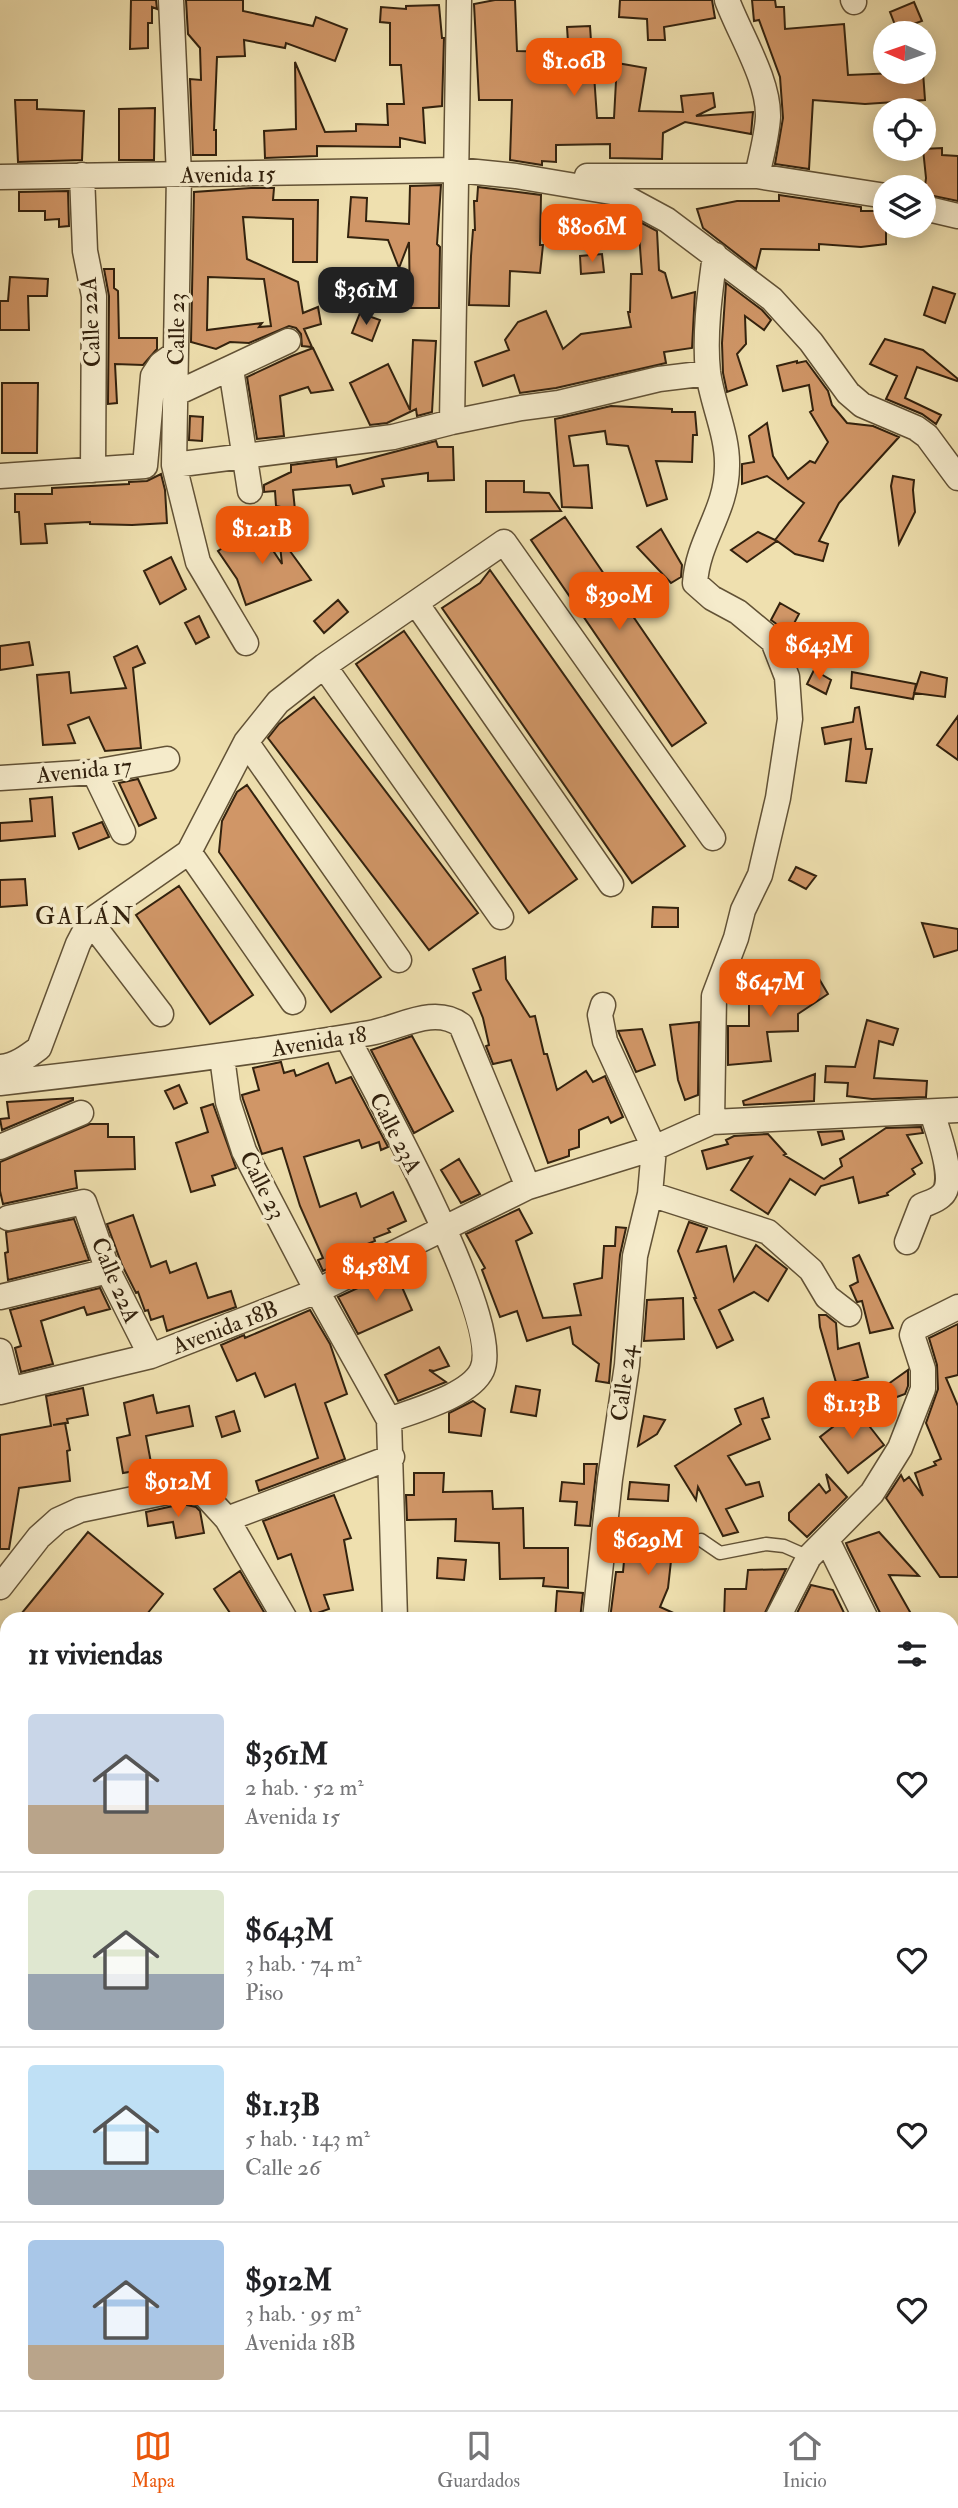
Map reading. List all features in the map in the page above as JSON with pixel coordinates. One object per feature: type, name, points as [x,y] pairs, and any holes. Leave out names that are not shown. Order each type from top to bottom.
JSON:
[{"type":"street","name":"Calle 23","points":[[171,0],[179,174],[174,465],[198,562],[246,643]]},
{"type":"street","points":[[452,422],[459,0]]},
{"type":"street","points":[[727,0],[761,77],[768,116],[757,176]]},
{"type":"street","name":"Avenida 15","points":[[0,177],[457,170],[516,176]]},
{"type":"street","name":"Calle 22A","points":[[82,176],[85,251],[94,296],[93,470]]},
{"type":"street","points":[[516,176],[757,176],[873,194]]},
{"type":"street","points":[[516,176],[617,193],[667,220],[772,299],[811,342],[848,393],[862,405],[916,428],[938,449],[958,478]]},
{"type":"street","points":[[936,211],[958,216]]},
{"type":"street","points":[[715,255],[710,289],[708,373],[727,462],[726,489],[696,563],[695,583],[712,598],[738,612],[773,641],[787,677],[790,719],[778,798],[760,874],[743,910],[736,938],[714,996],[712,1122],[958,1110]]},
{"type":"street","points":[[177,393],[288,341]]},
{"type":"street","points":[[0,476],[145,466],[153,376],[161,364],[175,354]]},
{"type":"street","points":[[231,369],[250,491]]},
{"type":"street","points":[[174,465],[393,438],[452,422],[559,403],[659,379],[708,373]]},
{"type":"street","points":[[0,1067],[26,1058],[39,1048],[78,944],[90,921],[189,852],[246,742],[278,702],[324,666],[504,542],[713,838]]},
{"type":"street","points":[[416,603],[611,884]]},
{"type":"street","points":[[324,666],[501,917]]},
{"type":"street","points":[[246,742],[399,960]]},
{"type":"street","name":"Avenida 17","points":[[0,778],[94,772],[167,760]]},
{"type":"street","points":[[94,772],[123,832]]},
{"type":"street","points":[[189,852],[293,1002]]},
{"type":"street","points":[[90,921],[161,1014]]},
{"type":"street","points":[[603,1005],[600,1015],[605,1041],[654,1148]]},
{"type":"street","name":"Avenida 18","points":[[0,1083],[222,1057],[376,1032],[434,1016],[451,1018],[461,1025],[528,1187]]},
{"type":"street","name":"Calle 23A","points":[[347,1037],[445,1228]]},
{"type":"street","name":"Calle 23","points":[[222,1057],[228,1102],[244,1152],[389,1420],[392,1457]]},
{"type":"street","points":[[906,1242],[921,1206],[943,1196],[949,1185],[952,1158],[932,1112]]},
{"type":"street","points":[[0,1147],[81,1113]]},
{"type":"street","name":"Avenida 18B","points":[[5,1391],[150,1356],[317,1291],[528,1187],[654,1148],[712,1122]]},
{"type":"street","name":"Calle 24","points":[[596,1612],[610,1479],[627,1365],[635,1256],[650,1194],[654,1148]]},
{"type":"street","points":[[650,1194],[768,1232],[811,1270],[827,1297],[849,1314]]},
{"type":"street","name":"Calle 22A","points":[[8,1218],[85,1202],[108,1271],[150,1356]]},
{"type":"street","points":[[389,1420],[450,1396],[475,1381],[483,1367],[484,1340],[473,1302],[445,1228]]},
{"type":"street","points":[[0,1297],[108,1271]]},
{"type":"street","points":[[781,1612],[818,1548],[872,1493],[900,1448],[923,1390],[923,1368],[912,1335],[914,1329],[958,1307]]},
{"type":"street","points":[[0,1350],[5,1391]]},
{"type":"street","points":[[227,1519],[392,1457],[396,1612]]},
{"type":"street","points":[[0,1587],[39,1536],[58,1520],[80,1510],[182,1489],[204,1494],[227,1519],[281,1612]]},
{"type":"street","points":[[818,1548],[861,1612]]},
{"type":"lane","points":[[701,1540],[720,1553],[766,1544],[818,1548]]},
{"type":"building","points":[[131,0],[156,0],[157,9],[152,7],[152,23],[148,23],[148,48],[130,49]]},
{"type":"building","points":[[186,0],[243,0],[243,11],[313,26],[316,17],[347,29],[335,61],[286,43],[285,48],[244,40],[245,56],[217,57],[214,130],[216,155],[193,155],[190,79],[201,80],[200,48],[188,34]]},
{"type":"building","points":[[515,0],[517,51],[555,52],[554,54],[593,60],[597,118],[614,118],[617,63],[646,68],[639,111],[683,112],[681,96],[713,93],[715,107],[696,116],[753,112],[751,134],[685,122],[663,133],[662,159],[610,158],[610,144],[556,145],[556,162],[542,161],[542,165],[510,160],[512,100],[479,100],[474,4]]},
{"type":"building","points":[[620,0],[712,0],[715,18],[664,27],[665,40],[648,40],[647,19],[619,17]]},
{"type":"building","points":[[752,0],[775,0],[776,7],[784,7],[785,29],[844,24],[848,75],[873,74],[873,84],[924,84],[925,98],[873,98],[873,103],[865,104],[813,100],[809,169],[775,164],[783,118],[780,77],[759,20],[754,21]]},
{"type":"building","points":[[914,2],[922,21],[894,21],[890,12]]},
{"type":"building","points":[[439,5],[444,38],[442,106],[423,108],[425,143],[400,138],[400,147],[317,146],[317,156],[265,158],[264,131],[296,129],[295,62],[325,132],[356,131],[356,124],[388,125],[387,104],[404,104],[401,65],[390,65],[390,23],[380,22],[381,7],[406,9],[406,6]]},
{"type":"building","points":[[590,26],[591,41],[568,42],[567,27]]},
{"type":"building","points":[[15,100],[37,100],[37,109],[84,111],[82,160],[18,162]]},
{"type":"building","points":[[155,108],[154,160],[119,160],[119,109]]},
{"type":"building","points":[[936,148],[942,148],[942,155],[958,156],[958,201],[936,196],[936,175],[926,175],[924,161],[936,161]]},
{"type":"building","points":[[441,185],[437,244],[440,247],[439,308],[410,308],[409,242],[399,268],[388,240],[348,237],[351,197],[367,198],[366,221],[409,224],[410,186]]},
{"type":"building","points":[[478,187],[541,195],[540,245],[543,245],[540,273],[510,271],[509,306],[469,305],[475,230],[474,201],[477,201]]},
{"type":"building","points":[[274,188],[273,200],[318,200],[317,262],[293,262],[293,219],[243,217],[247,259],[298,282],[303,313],[318,307],[321,324],[304,329],[312,347],[302,346],[301,334],[296,328],[289,326],[249,343],[230,342],[216,349],[191,342],[194,192]],"holes":[[[208,277],[264,279],[271,326],[259,327],[262,323],[207,330]]]},
{"type":"building","points":[[68,191],[69,226],[59,227],[59,219],[45,220],[45,211],[19,211],[19,192]]},
{"type":"building","points":[[779,195],[873,211],[873,238],[886,238],[886,244],[861,247],[819,244],[819,250],[761,249],[756,269],[703,228],[697,209],[737,201],[779,201]]},
{"type":"building","points":[[638,221],[657,231],[659,270],[665,273],[672,298],[695,292],[692,348],[664,352],[666,363],[556,388],[520,393],[514,375],[483,386],[475,362],[509,350],[505,340],[518,322],[546,311],[563,349],[581,334],[631,327],[628,312],[631,274],[642,274]]},
{"type":"building","points":[[602,254],[604,272],[581,274],[580,256]]},
{"type":"building","points":[[104,269],[114,269],[114,288],[118,291],[119,338],[157,338],[157,349],[143,365],[115,364],[117,403],[108,404],[109,296]]},
{"type":"building","points":[[10,277],[48,279],[47,296],[28,296],[29,330],[0,330],[0,301],[8,301]]},
{"type":"building","points":[[726,283],[771,320],[764,330],[745,316],[746,344],[737,354],[747,385],[727,392],[722,343]]},
{"type":"building","points":[[933,287],[955,294],[945,323],[924,315]]},
{"type":"building","points":[[360,313],[380,320],[372,341],[352,333]]},
{"type":"building","points":[[885,339],[923,350],[958,379],[957,381],[917,367],[905,398],[941,415],[936,424],[922,414],[886,399],[897,376],[870,364]]},
{"type":"building","points":[[413,340],[436,341],[432,412],[417,416],[416,409],[387,423],[370,425],[350,383],[388,364],[410,410]]},
{"type":"building","points":[[313,348],[333,390],[311,393],[308,387],[280,396],[284,436],[257,439],[247,377]]},
{"type":"building","points":[[806,361],[828,391],[832,405],[847,423],[873,426],[899,437],[839,503],[819,541],[828,544],[823,561],[795,554],[777,541],[747,562],[731,550],[758,532],[775,540],[804,503],[767,476],[742,484],[742,464],[754,462],[749,436],[767,423],[773,456],[788,479],[810,461],[815,463],[828,442],[810,412],[813,410],[809,385],[783,391],[777,366]]},
{"type":"building","points":[[2,383],[38,383],[37,453],[2,453]]},
{"type":"building","points":[[611,406],[695,412],[697,435],[693,435],[692,462],[656,461],[667,499],[647,506],[628,446],[607,444],[605,431],[569,436],[574,466],[588,465],[592,508],[562,507],[555,419]]},
{"type":"building","points":[[190,416],[203,417],[202,441],[189,440]]},
{"type":"building","points":[[436,441],[438,447],[453,447],[454,480],[428,481],[428,473],[382,479],[384,486],[353,494],[350,485],[293,490],[295,510],[276,506],[275,491],[264,492],[264,485],[291,472],[291,465],[336,459],[337,467]]},
{"type":"building","points":[[161,474],[167,523],[45,524],[47,543],[21,544],[19,512],[15,512],[15,494],[52,494],[52,488],[129,484],[147,481]]},
{"type":"building","points":[[893,476],[914,480],[915,512],[899,544],[891,486]]},
{"type":"building","points":[[486,481],[524,481],[524,492],[549,493],[561,511],[486,512]]},
{"type":"building","points":[[565,517],[706,723],[672,746],[531,540]]},
{"type":"building","points":[[256,525],[282,564],[279,536],[311,580],[246,605],[237,579],[218,551]]},
{"type":"building","points":[[661,529],[682,565],[681,577],[671,583],[637,547]]},
{"type":"building","points":[[171,557],[186,589],[160,604],[144,571]]},
{"type":"building","points":[[490,570],[685,846],[632,883],[442,608],[480,583]]},
{"type":"building","points":[[338,600],[348,612],[324,633],[314,621]]},
{"type":"building","points":[[780,603],[799,614],[789,633],[771,620]]},
{"type":"building","points":[[199,616],[209,637],[196,644],[185,623]]},
{"type":"building","points":[[404,631],[577,879],[529,913],[356,664]]},
{"type":"building","points":[[29,642],[33,665],[0,670],[0,646]]},
{"type":"building","points":[[137,646],[145,663],[133,668],[141,748],[105,751],[89,717],[68,725],[75,743],[43,745],[37,675],[69,672],[71,693],[126,688],[114,657]]},
{"type":"building","points":[[814,670],[831,680],[826,694],[807,684]]},
{"type":"building","points":[[852,672],[916,684],[913,699],[851,688]]},
{"type":"building","points":[[921,672],[947,678],[945,697],[914,693]]},
{"type":"building","points":[[314,697],[478,913],[429,950],[268,738],[279,724]]},
{"type":"building","points":[[859,707],[866,749],[872,749],[866,783],[846,781],[851,739],[825,744],[822,728],[853,722],[855,708]]},
{"type":"building","points":[[958,716],[958,760],[937,745]]},
{"type":"building","points":[[138,779],[156,818],[139,826],[119,783]]},
{"type":"building","points":[[247,785],[381,977],[331,1012],[219,852],[222,821],[237,792]]},
{"type":"building","points":[[52,797],[55,836],[0,841],[0,823],[32,821],[30,799]]},
{"type":"building","points":[[102,822],[109,837],[79,849],[73,833]]},
{"type":"building","points":[[796,867],[816,876],[806,889],[789,880]]},
{"type":"building","points":[[25,879],[27,905],[0,907],[0,880]]},
{"type":"building","points":[[179,886],[253,995],[210,1024],[136,915]]},
{"type":"building","points":[[653,907],[678,908],[678,927],[652,927]]},
{"type":"building","points":[[922,923],[958,929],[958,950],[934,957]]},
{"type":"building","points":[[505,957],[506,979],[530,1017],[535,1016],[544,1054],[547,1054],[557,1090],[586,1071],[593,1082],[605,1076],[623,1117],[611,1123],[608,1117],[579,1130],[579,1147],[569,1150],[569,1156],[548,1163],[511,1060],[493,1064],[486,1046],[489,1045],[483,1018],[473,993],[481,990],[473,969]]},
{"type":"building","points":[[818,977],[828,994],[798,1014],[798,1031],[767,1032],[771,1061],[728,1065],[728,1026],[749,1026],[749,986],[806,985]]},
{"type":"building","points":[[867,1020],[898,1029],[893,1045],[879,1041],[874,1078],[927,1081],[926,1097],[872,1099],[847,1096],[848,1083],[825,1082],[826,1066],[855,1067]]},
{"type":"building","points":[[699,1022],[698,1095],[685,1100],[678,1080],[670,1025]]},
{"type":"building","points":[[642,1029],[655,1065],[636,1072],[618,1031]]},
{"type":"building","points":[[412,1036],[453,1111],[414,1133],[371,1050]]},
{"type":"building","points":[[281,1062],[284,1073],[294,1070],[296,1076],[328,1063],[336,1083],[351,1077],[388,1147],[381,1150],[379,1142],[362,1148],[359,1140],[304,1157],[320,1207],[356,1193],[361,1207],[393,1192],[406,1221],[388,1229],[390,1232],[374,1238],[375,1241],[347,1252],[350,1258],[323,1271],[318,1260],[323,1258],[300,1206],[282,1148],[262,1154],[242,1095],[259,1090],[253,1068]]},
{"type":"building","points":[[815,1074],[814,1101],[744,1105],[743,1101]]},
{"type":"building","points":[[179,1085],[187,1103],[174,1109],[165,1091]]},
{"type":"building","points":[[73,1098],[2,1130],[0,1119],[9,1118],[7,1102]]},
{"type":"building","points":[[213,1104],[236,1168],[212,1176],[215,1185],[191,1192],[176,1143],[208,1132],[201,1108]]},
{"type":"building","points":[[90,1124],[108,1124],[108,1137],[134,1137],[135,1169],[75,1171],[77,1188],[3,1204],[0,1162]]},
{"type":"building","points":[[921,1127],[923,1133],[907,1135],[922,1163],[912,1169],[915,1174],[887,1193],[888,1195],[859,1203],[853,1177],[821,1186],[815,1195],[790,1179],[768,1214],[731,1190],[752,1157],[707,1169],[702,1151],[728,1144],[726,1140],[734,1136],[768,1134],[786,1154],[784,1155],[824,1179],[842,1166],[840,1159],[886,1128]]},
{"type":"building","points":[[842,1131],[844,1139],[822,1145],[818,1132]]},
{"type":"building","points":[[459,1159],[480,1194],[461,1203],[441,1170]]},
{"type":"building","points":[[519,1209],[532,1233],[516,1241],[543,1318],[581,1315],[574,1284],[602,1278],[604,1246],[615,1246],[616,1227],[626,1228],[620,1255],[609,1383],[596,1381],[599,1364],[573,1344],[570,1327],[527,1341],[517,1311],[500,1317],[482,1270],[485,1268],[466,1234]]},
{"type":"building","points":[[133,1215],[151,1267],[166,1261],[170,1273],[196,1263],[208,1298],[231,1291],[236,1307],[167,1331],[163,1316],[151,1320],[122,1265],[107,1224]]},
{"type":"building","points":[[74,1219],[89,1260],[8,1280],[6,1232]]},
{"type":"building","points":[[689,1222],[707,1228],[697,1252],[726,1246],[734,1281],[756,1245],[787,1269],[768,1301],[754,1292],[719,1310],[733,1340],[717,1348],[694,1298],[678,1251]]},
{"type":"building","points":[[859,1255],[893,1328],[870,1333],[862,1301],[857,1302],[850,1286],[858,1282],[853,1258]]},
{"type":"building","points":[[395,1271],[412,1310],[358,1334],[338,1297]]},
{"type":"building","points":[[100,1288],[110,1309],[87,1315],[84,1307],[41,1321],[53,1364],[21,1372],[15,1348],[21,1346],[10,1310]]},
{"type":"building","points":[[683,1298],[684,1339],[644,1341],[647,1300]]},
{"type":"building","points":[[310,1310],[330,1344],[347,1394],[325,1403],[345,1459],[259,1491],[256,1481],[318,1458],[295,1384],[265,1397],[255,1373],[237,1381],[221,1345],[244,1335],[245,1338]]},
{"type":"building","points":[[819,1315],[826,1315],[836,1323],[838,1349],[859,1343],[868,1377],[837,1386]]},
{"type":"building","points":[[958,1324],[958,1375],[946,1378],[958,1406],[958,1577],[940,1577],[886,1498],[901,1475],[904,1481],[909,1477],[923,1496],[915,1473],[936,1465],[934,1462],[941,1459],[926,1423],[938,1389],[937,1365],[929,1338]]},
{"type":"building","points":[[439,1347],[449,1366],[429,1370],[446,1382],[398,1401],[385,1375]]},
{"type":"building","points":[[908,1370],[905,1394],[889,1400],[884,1387]]},
{"type":"building","points":[[516,1386],[540,1390],[536,1416],[511,1412]]},
{"type":"building","points":[[83,1388],[88,1415],[67,1419],[68,1423],[65,1423],[70,1450],[67,1451],[70,1481],[19,1488],[9,1549],[0,1549],[0,1435],[51,1426],[46,1396]]},
{"type":"building","points":[[153,1395],[157,1413],[189,1406],[193,1426],[146,1436],[152,1468],[123,1473],[117,1438],[130,1435],[124,1403]]},
{"type":"building","points":[[763,1398],[769,1417],[762,1419],[770,1439],[728,1456],[746,1485],[759,1482],[763,1496],[726,1509],[738,1532],[723,1536],[698,1487],[696,1500],[675,1466],[741,1424],[735,1409]]},
{"type":"building","points":[[473,1401],[485,1409],[481,1436],[449,1432],[449,1413]]},
{"type":"building","points":[[856,1409],[884,1445],[848,1473],[820,1437]]},
{"type":"building","points":[[234,1411],[240,1431],[222,1437],[216,1417]]},
{"type":"building","points":[[644,1416],[665,1420],[657,1434],[638,1446]]},
{"type":"building","points":[[584,1464],[597,1464],[590,1526],[575,1525],[577,1502],[560,1501],[562,1482],[584,1484]]},
{"type":"building","points":[[414,1473],[444,1473],[443,1492],[492,1491],[493,1509],[523,1508],[524,1548],[568,1548],[568,1588],[543,1586],[544,1578],[500,1579],[499,1543],[455,1541],[456,1519],[407,1520],[406,1495],[414,1495]]},
{"type":"building","points":[[826,1474],[847,1497],[807,1537],[789,1520],[789,1513],[819,1484],[826,1493],[830,1490]]},
{"type":"building","points":[[630,1482],[669,1485],[668,1501],[628,1499]]},
{"type":"building","points":[[334,1495],[351,1538],[344,1540],[353,1590],[324,1595],[329,1609],[311,1612],[291,1554],[278,1559],[263,1521]]},
{"type":"building","points":[[182,1504],[196,1507],[200,1511],[204,1533],[176,1538],[173,1522],[148,1526],[146,1512]]},
{"type":"building","points":[[653,1525],[691,1532],[687,1555],[672,1552],[668,1588],[660,1607],[671,1612],[611,1612],[616,1572],[623,1572],[625,1550],[648,1553]]},
{"type":"building","points":[[88,1532],[163,1594],[149,1612],[23,1612]]},
{"type":"building","points":[[879,1532],[919,1576],[889,1575],[910,1612],[880,1612],[846,1543]]},
{"type":"building","points":[[438,1558],[466,1560],[464,1580],[437,1578]]},
{"type":"building","points":[[786,1569],[765,1612],[724,1612],[725,1589],[746,1589],[748,1570]]},
{"type":"building","points":[[240,1571],[264,1612],[229,1612],[214,1589]]},
{"type":"building","points":[[811,1585],[833,1590],[844,1612],[798,1612]]},
{"type":"building","points":[[557,1591],[583,1593],[581,1612],[556,1612]]},
{"type":"district","name":"GALÁN","points":[[85,916]]}]
